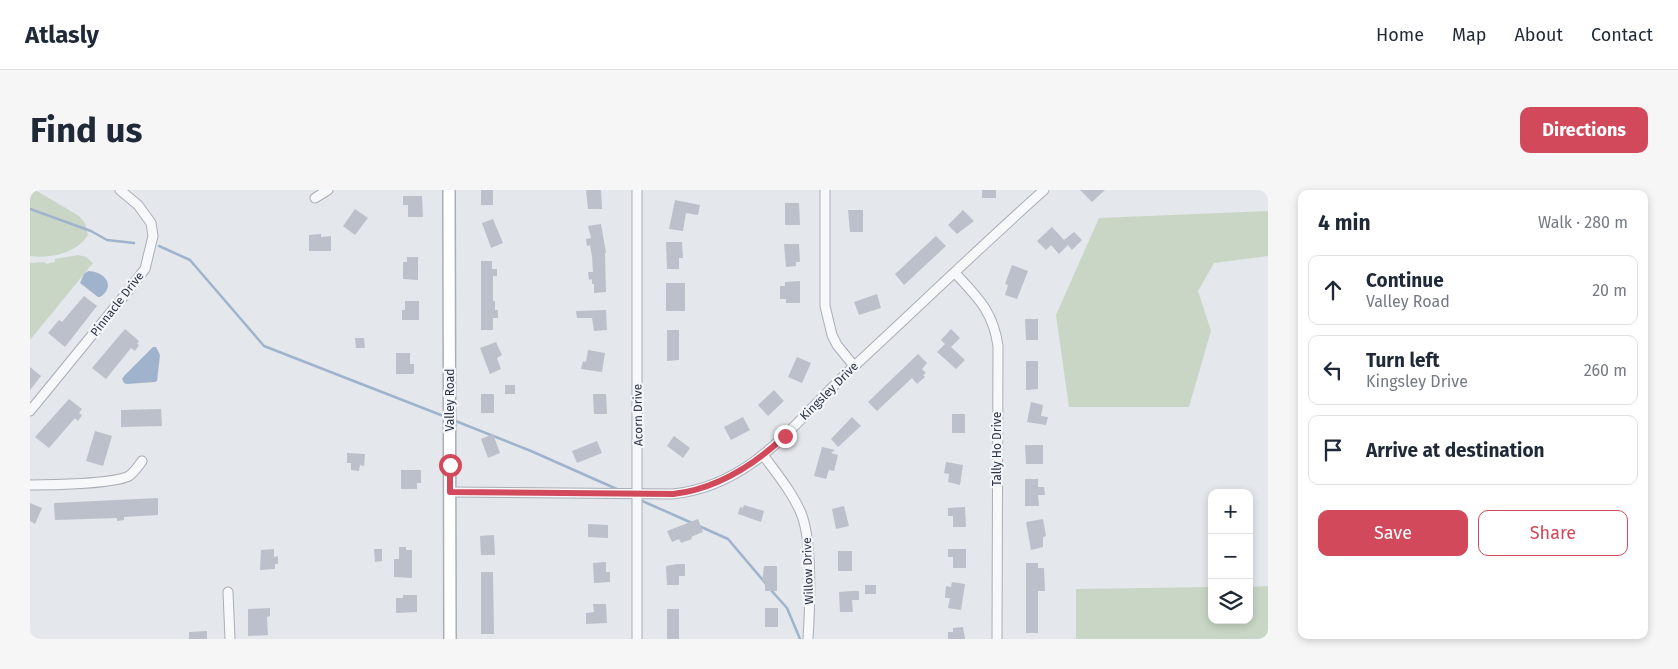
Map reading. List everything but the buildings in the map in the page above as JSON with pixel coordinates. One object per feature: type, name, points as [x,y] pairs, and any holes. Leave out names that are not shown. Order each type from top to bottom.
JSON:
[{"type":"street","name":"Pinnacle Drive","points":[[30,411],[145,269],[153,236],[150,223],[138,205],[120,190]]},
{"type":"street","points":[[315,198],[328,190]]},
{"type":"street","name":"Valley Road","points":[[449,190],[450,639]]},
{"type":"street","name":"Acorn Drive","points":[[637,190],[638,639]]},
{"type":"street","points":[[825,190],[824,296],[826,312],[832,335],[837,345],[854,366]]},
{"type":"street","name":"Kingsley Drive","points":[[450,492],[673,494],[698,489],[734,475],[763,455],[785,436],[854,366],[1043,190]]},
{"type":"street","name":"Tally Ho Drive","points":[[955,273],[989,313],[994,324],[998,346],[997,639]]},
{"type":"street","name":"Willow Drive","points":[[763,455],[793,496],[805,524],[809,549],[808,639]]},
{"type":"street","points":[[30,485],[114,480],[128,476],[142,462]]},
{"type":"street","points":[[228,592],[230,639]]},
{"type":"green space","points":[[30,190],[35,190],[79,216],[85,223],[88,235],[83,241],[62,253],[46,257],[30,256]]},
{"type":"green space","points":[[1268,211],[1268,256],[1214,263],[1198,291],[1211,331],[1189,407],[1069,407],[1056,315],[1099,218]]},
{"type":"green space","points":[[78,255],[86,257],[93,263],[30,340],[30,263],[45,262],[46,264],[55,262],[55,259]]},
{"type":"green space","points":[[1268,586],[1268,639],[1076,639],[1076,589],[1208,587],[1208,624],[1253,624],[1253,587]]},
{"type":"water","points":[[88,271],[103,276],[108,284],[105,293],[100,297],[80,283],[84,274]]},
{"type":"water","points":[[153,347],[156,347],[160,355],[157,381],[124,383],[122,379],[124,376]]},
{"type":"waterway","points":[[30,209],[91,231],[107,240],[134,243]]},
{"type":"waterway","points":[[159,246],[190,260],[264,346],[446,417]]},
{"type":"waterway","points":[[453,420],[531,451],[619,490]]},
{"type":"waterway","points":[[640,500],[692,523]]},
{"type":"waterway","points":[[699,526],[728,539],[767,585]]},
{"type":"waterway","points":[[770,589],[787,608],[800,639]]},
{"type":"route","points":[[450,465],[450,492],[673,494],[698,489],[734,475],[774,447],[785,436]]}]
